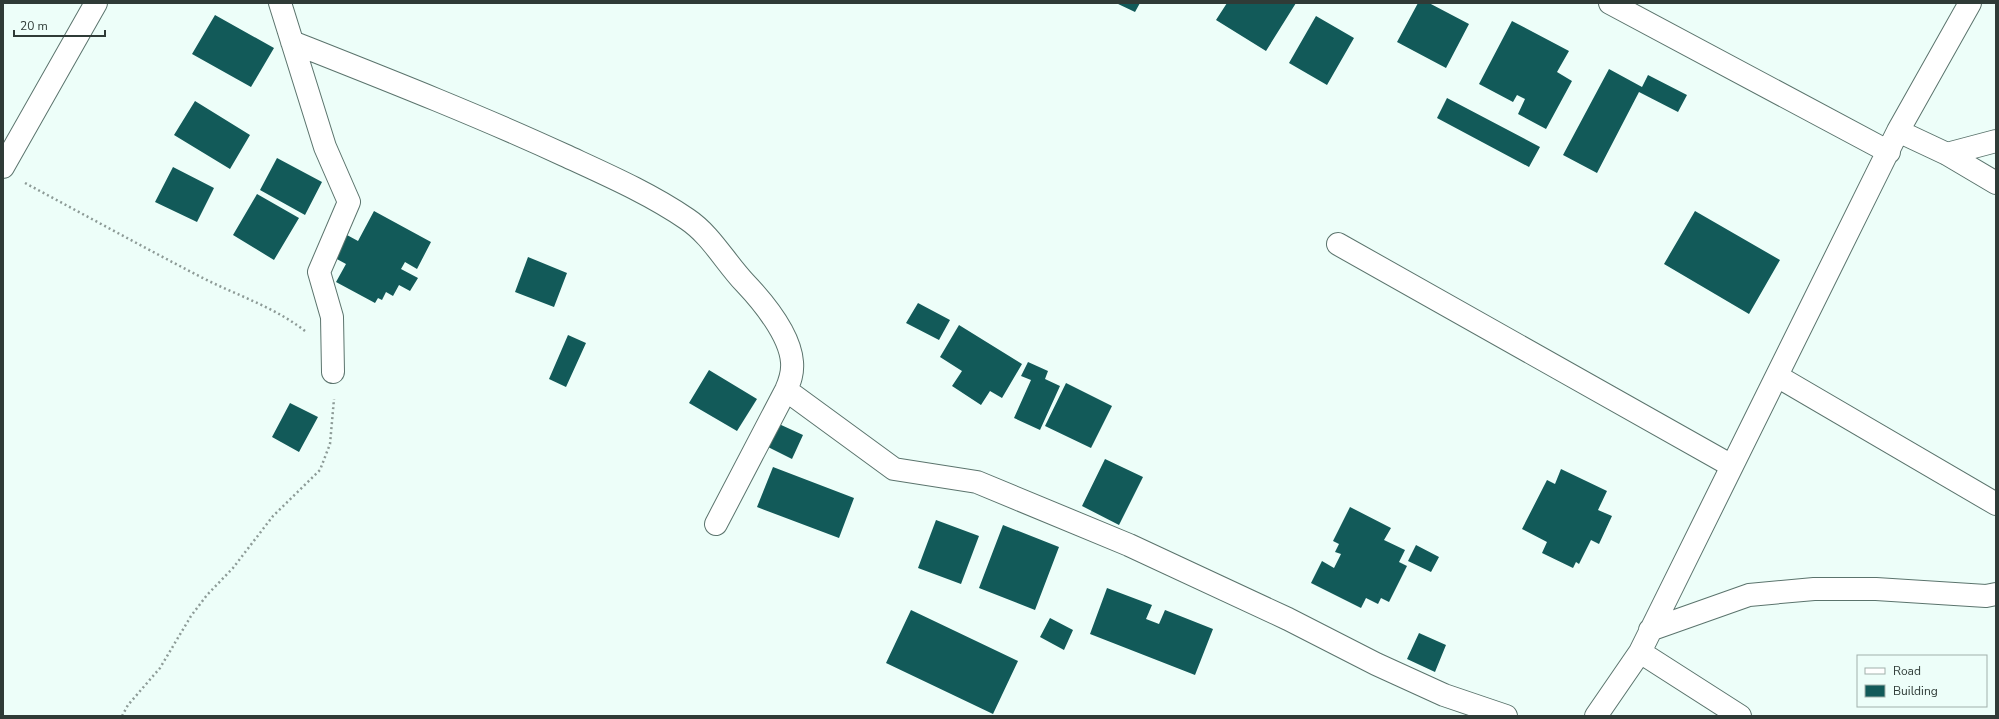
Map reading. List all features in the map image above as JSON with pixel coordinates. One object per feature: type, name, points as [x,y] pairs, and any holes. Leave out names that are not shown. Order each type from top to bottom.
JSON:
[{"type":"street","points":[[3,167],[96,3]]},
{"type":"street","points":[[280,3],[325,147],[349,202],[320,272],[332,317],[333,372]]},
{"type":"street","points":[[1610,3],[1889,152]]},
{"type":"street","points":[[1596,716],[1640,652],[1889,152],[1898,131],[1970,3]]},
{"type":"street","points":[[292,42],[548,147],[602,173],[688,219],[705,233],[743,281],[762,301],[776,322],[792,361],[792,375],[786,390],[716,524]]},
{"type":"street","points":[[1898,131],[1947,154],[1996,183]]},
{"type":"street","points":[[1947,154],[1996,142]]},
{"type":"street","points":[[1338,244],[1732,466]]},
{"type":"street","points":[[1777,376],[1996,504]]},
{"type":"street","points":[[786,390],[894,469],[977,482],[1129,545],[1288,619],[1376,664],[1444,695],[1506,716]]},
{"type":"street","points":[[1650,630],[1749,595],[1814,589],[1868,589],[1986,596],[1996,594]]},
{"type":"street","points":[[1640,652],[1740,716]]},
{"type":"path","points":[[24,183],[201,278],[246,297],[291,321],[308,334]]},
{"type":"path","points":[[122,716],[128,706],[160,668],[191,616],[207,594],[233,568],[274,516],[320,470],[330,444],[334,406],[333,372]]},
{"type":"building","points":[[1116,3],[1140,3],[1135,12]]},
{"type":"building","points":[[1227,3],[1296,3],[1266,51],[1216,20]]},
{"type":"building","points":[[1418,3],[1429,3],[1469,24],[1446,68],[1397,42]]},
{"type":"building","points":[[215,15],[274,48],[251,87],[192,54]]},
{"type":"building","points":[[1316,16],[1354,38],[1327,85],[1289,63]]},
{"type":"building","points":[[1512,21],[1569,51],[1557,72],[1572,81],[1546,129],[1518,114],[1525,99],[1517,95],[1513,102],[1479,84]]},
{"type":"building","points":[[1609,69],[1642,87],[1648,75],[1687,95],[1678,112],[1639,92],[1597,173],[1563,155]]},
{"type":"building","points":[[1447,98],[1540,147],[1529,167],[1437,118]]},
{"type":"building","points":[[195,101],[250,135],[230,169],[174,135]]},
{"type":"building","points":[[277,158],[322,182],[305,215],[260,190]]},
{"type":"building","points":[[173,167],[214,188],[197,222],[155,202]]},
{"type":"building","points":[[257,194],[299,218],[274,260],[233,235]]},
{"type":"building","points":[[374,211],[431,242],[417,269],[405,262],[401,269],[418,278],[410,291],[399,285],[393,296],[386,292],[382,300],[378,298],[375,303],[336,282],[346,264],[335,258],[347,235],[358,241]]},
{"type":"building","points":[[1695,211],[1780,260],[1749,314],[1664,264]]},
{"type":"building","points":[[528,257],[567,273],[554,307],[515,292]]},
{"type":"building","points":[[918,303],[950,320],[939,340],[906,323]]},
{"type":"building","points":[[959,325],[1022,364],[1002,398],[990,391],[981,405],[952,386],[962,371],[940,357]]},
{"type":"building","points":[[568,335],[586,343],[566,387],[549,379]]},
{"type":"building","points":[[1028,362],[1048,371],[1045,379],[1060,386],[1040,430],[1014,418],[1031,380],[1021,376]]},
{"type":"building","points":[[709,370],[757,399],[737,431],[689,403]]},
{"type":"building","points":[[1066,383],[1112,406],[1091,448],[1045,426]]},
{"type":"building","points":[[290,403],[318,417],[299,452],[272,437]]},
{"type":"building","points":[[779,424],[803,435],[792,459],[768,447]]},
{"type":"building","points":[[1105,459],[1143,477],[1119,525],[1082,506]]},
{"type":"building","points":[[773,467],[854,498],[839,538],[757,507]]},
{"type":"building","points":[[1561,469],[1607,491],[1598,510],[1612,516],[1599,544],[1591,540],[1579,564],[1576,562],[1573,568],[1542,553],[1547,542],[1522,529],[1547,480],[1555,484]]},
{"type":"building","points":[[1350,507],[1391,528],[1384,540],[1405,550],[1399,562],[1407,566],[1389,602],[1381,598],[1378,604],[1366,598],[1361,608],[1311,583],[1322,561],[1334,568],[1341,554],[1335,552],[1339,544],[1333,541]]},
{"type":"building","points":[[936,520],[979,536],[961,584],[918,568]]},
{"type":"building","points":[[1003,525],[1059,547],[1035,610],[979,588]]},
{"type":"building","points":[[1416,545],[1439,557],[1431,572],[1408,561]]},
{"type":"building","points":[[1107,588],[1152,605],[1146,619],[1159,624],[1165,610],[1213,629],[1195,675],[1090,634]]},
{"type":"building","points":[[911,610],[1018,661],[993,714],[886,663]]},
{"type":"building","points":[[1050,618],[1073,630],[1064,650],[1040,637]]},
{"type":"building","points":[[1419,633],[1446,645],[1435,672],[1407,659]]}]
